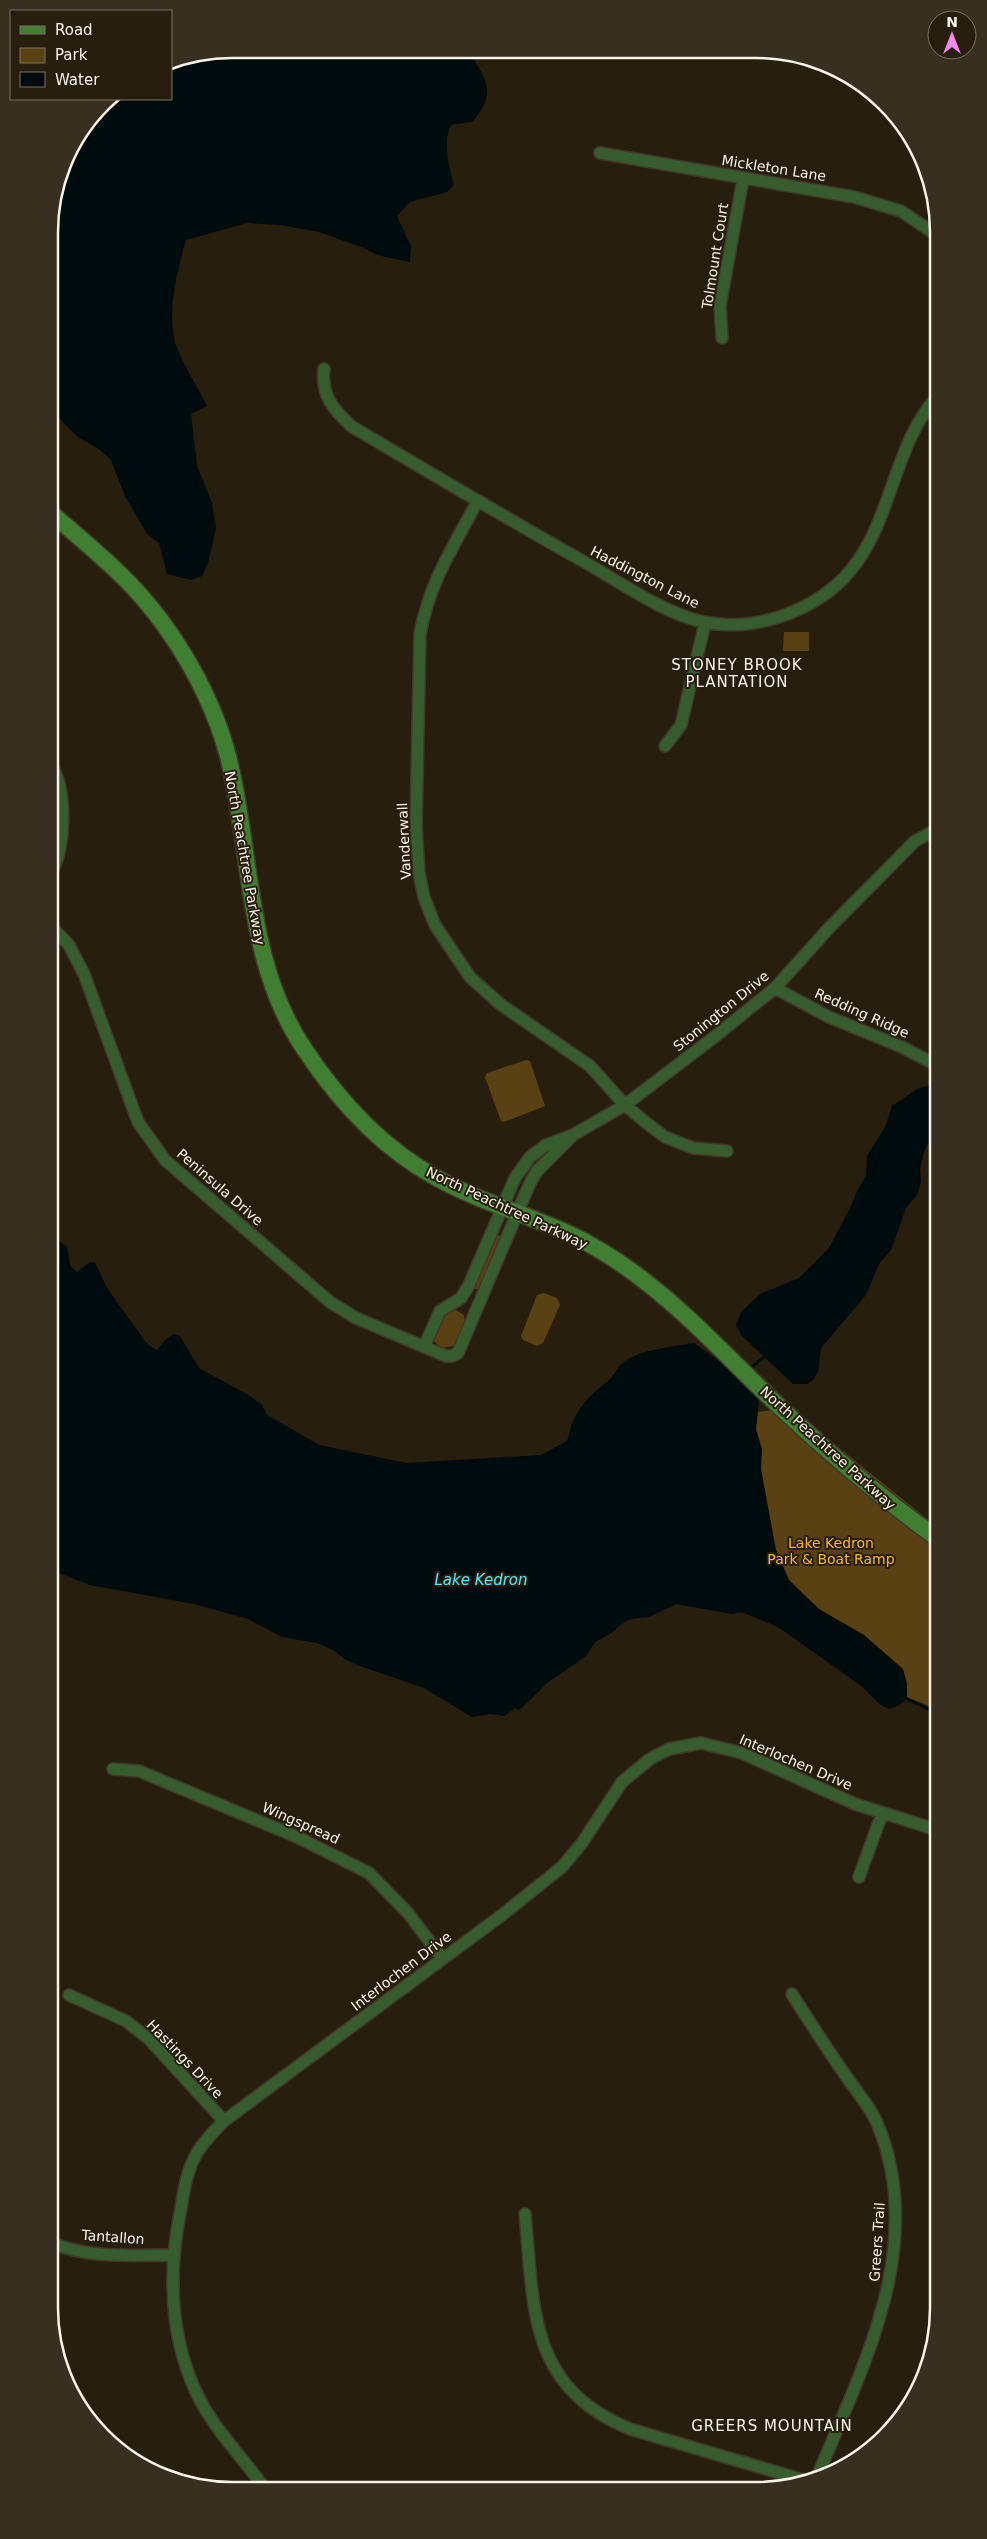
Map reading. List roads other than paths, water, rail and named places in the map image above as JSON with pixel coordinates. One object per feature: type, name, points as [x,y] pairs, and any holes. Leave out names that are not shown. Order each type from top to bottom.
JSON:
[{"type":"street","name":"Mickleton Lane","points":[[600,153],[743,179],[821,190],[887,205],[900,211],[930,231]]},
{"type":"street","name":"Tolmount Court","points":[[722,338],[720,306],[743,179]]},
{"type":"street","name":"Haddington Lane","points":[[324,369],[323,379],[327,399],[351,426],[477,502],[637,592],[687,618],[705,623],[741,623],[779,618],[799,610],[826,594],[844,578],[864,551],[916,428],[930,407]]},
{"type":"street","name":"Vanderwall","points":[[477,502],[438,574],[425,608],[420,634],[416,825],[419,873],[424,897],[435,925],[470,978],[500,1004],[590,1066],[625,1105],[666,1137],[693,1148],[727,1151]]},
{"type":"street","name":"North Peachtree Parkway","points":[[58,519],[122,575],[158,619],[201,682],[227,754],[252,907],[262,955],[283,1010],[304,1049],[364,1124],[385,1142],[437,1178],[586,1242],[642,1278],[843,1464],[892,1506],[929,1533]]},
{"type":"street","points":[[665,746],[681,725],[705,623]]},
{"type":"street","points":[[58,789],[63,806],[63,836],[58,851]]},
{"type":"street","name":"Stonington Drive","points":[[502,1207],[515,1178],[530,1157],[546,1145],[573,1134],[625,1105],[776,988],[830,927],[915,841],[930,833]]},
{"type":"street","name":"Peninsula Drive","points":[[58,933],[69,945],[84,974],[138,1122],[165,1160],[330,1302],[356,1318],[446,1356],[452,1356],[458,1352],[519,1213]]},
{"type":"street","name":"Redding Ridge","points":[[776,988],[829,1017],[902,1047],[930,1061]]},
{"type":"street","name":"Stonington Drive","points":[[519,1213],[537,1171],[573,1134]]},
{"type":"street","points":[[424,1347],[440,1311],[464,1294],[502,1207]]},
{"type":"street","points":[[464,1294],[480,1302]]},
{"type":"street","name":"Interlochen Drive","points":[[260,2482],[210,2417],[189,2374],[177,2338],[172,2255],[190,2166],[205,2140],[224,2121],[562,1868],[582,1843],[622,1782],[650,1759],[669,1749],[701,1743],[742,1753],[882,1814],[929,1828]]},
{"type":"street","name":"Wingspread","points":[[114,1769],[139,1771],[297,1837],[368,1873],[408,1913],[442,1958]]},
{"type":"street","points":[[860,1877],[882,1814]]},
{"type":"street","name":"Hastings Drive","points":[[69,1994],[126,2021],[141,2032],[224,2121]]},
{"type":"street","name":"Greers Trail","points":[[792,1994],[874,2117],[887,2149],[896,2203],[895,2248],[889,2290],[871,2347],[821,2469]]},
{"type":"street","points":[[525,2214],[534,2309],[540,2338],[552,2365],[580,2399],[604,2417],[630,2429],[794,2477]]},
{"type":"street","name":"Tantallon","points":[[58,2245],[83,2252],[108,2255],[172,2255]]},
{"type":"water","points":[[472,58],[484,77],[487,94],[485,103],[472,122],[451,125],[448,132],[447,155],[454,185],[447,192],[410,202],[397,216],[411,246],[410,262],[377,255],[364,248],[319,232],[280,225],[247,223],[186,240],[177,274],[172,321],[178,351],[207,406],[191,414],[197,466],[212,503],[216,528],[208,563],[202,576],[191,580],[167,574],[159,543],[147,534],[125,496],[111,460],[99,449],[78,437],[58,417],[59,209],[63,187],[75,155],[101,117],[117,101],[172,100],[172,68],[187,63],[209,59]]},
{"type":"water","points":[[930,1085],[930,1142],[923,1155],[920,1169],[921,1182],[917,1195],[906,1208],[891,1250],[879,1264],[866,1295],[821,1348],[818,1372],[813,1380],[807,1384],[793,1384],[742,1336],[736,1325],[741,1312],[760,1294],[799,1278],[829,1248],[866,1176],[867,1156],[885,1127],[892,1106],[917,1089]]},
{"type":"water","name":"Lake Kedron","points":[[58,1240],[67,1247],[71,1267],[77,1272],[90,1262],[95,1262],[107,1288],[148,1345],[157,1350],[166,1339],[174,1334],[180,1336],[199,1368],[250,1396],[262,1405],[267,1415],[319,1445],[407,1463],[541,1455],[567,1441],[573,1422],[581,1407],[611,1378],[622,1364],[648,1351],[694,1343],[753,1385],[759,1400],[756,1429],[762,1449],[761,1469],[776,1550],[789,1580],[819,1609],[864,1635],[903,1669],[907,1684],[907,1699],[898,1706],[889,1709],[879,1704],[860,1685],[778,1627],[741,1612],[732,1614],[676,1604],[649,1617],[630,1619],[623,1623],[610,1634],[595,1642],[586,1656],[547,1683],[522,1708],[518,1710],[515,1708],[504,1716],[491,1714],[472,1717],[424,1688],[357,1665],[333,1650],[317,1643],[282,1637],[248,1619],[194,1604],[90,1585],[58,1573]]},
{"type":"waterway","points":[[752,1367],[765,1356]]},
{"type":"waterway","points":[[907,1699],[929,1709]]},
{"type":"district","name":"STONEY BROOK PLANTATION","points":[[737,674]]},
{"type":"district","name":"GREERS MOUNTAIN","points":[[772,2426]]},
{"type":"park label","name":"Lake Kedron Park & Boat Ramp","points":[[831,1552]]}]
